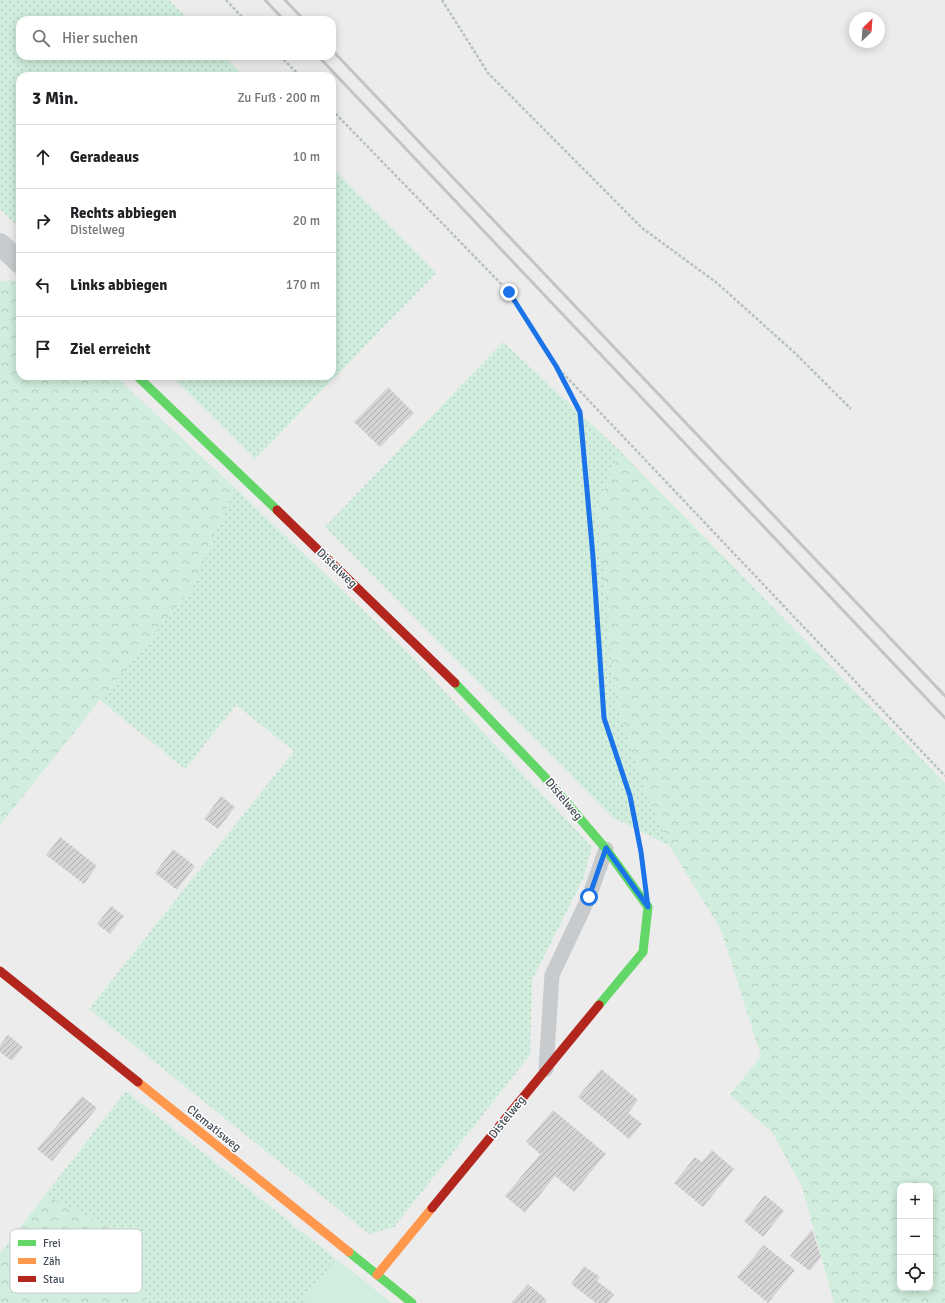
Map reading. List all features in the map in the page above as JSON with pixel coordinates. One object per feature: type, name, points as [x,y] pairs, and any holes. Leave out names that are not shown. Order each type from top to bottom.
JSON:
[{"type":"street","points":[[0,244],[16,259]]},
{"type":"street","name":"Distelweg","points":[[141,380],[447,674],[543,775],[606,848],[648,907],[643,952],[378,1275]]},
{"type":"street","name":"Clematisweg","points":[[0,971],[412,1303]]},
{"type":"lane","points":[[546,1069],[552,975],[589,897],[606,848]]},
{"type":"path","points":[[226,0],[241,16]]},
{"type":"path","points":[[442,0],[488,73],[642,228],[717,283],[796,354],[851,409]]},
{"type":"path","points":[[284,60],[296,72]]},
{"type":"path","points":[[336,114],[509,292],[556,366],[580,412],[593,557],[604,718],[630,796],[642,860]]},
{"type":"path","points":[[556,366],[945,776]]},
{"type":"green space","points":[[0,0],[169,0],[185,16],[16,16],[16,60],[228,60],[239,72],[16,72],[16,224],[0,209]]},
{"type":"green space","points":[[336,171],[436,273],[336,376]]},
{"type":"green space","points":[[13,280],[16,283],[16,380],[119,380],[235,488],[193,587],[0,825],[0,282]]},
{"type":"green space","points":[[503,342],[619,450],[597,509],[645,791],[669,845],[612,817],[325,527]]},
{"type":"green space","points":[[175,380],[332,380],[255,459]]},
{"type":"green space","points":[[619,450],[945,783],[945,1303],[834,1303],[802,1187],[772,1132],[730,1095],[761,1056],[721,930],[669,845],[645,791],[615,699],[597,509]]},
{"type":"green space","points":[[235,488],[406,651],[592,847],[583,879],[532,980],[530,1055],[394,1227],[369,1234],[89,1009],[294,751],[236,705],[185,769],[100,700],[193,587]]},
{"type":"green space","points":[[126,1091],[336,1259],[302,1303],[146,1303],[146,1299],[142,1292],[142,1229],[108,1229],[106,1226],[45,1195]]},
{"type":"green space","points":[[45,1195],[106,1226],[108,1229],[19,1229]]},
{"type":"green space","points":[[10,1241],[10,1293],[142,1293],[142,1292],[146,1299],[146,1303],[0,1303],[0,1254]]},
{"type":"green space","points":[[336,1259],[392,1303],[302,1303]]},
{"type":"building","points":[[388,387],[414,413],[380,447],[354,422]]},
{"type":"building","points":[[221,796],[235,807],[218,829],[204,819]]},
{"type":"building","points":[[60,837],[97,866],[84,884],[46,855]]},
{"type":"building","points":[[173,849],[195,866],[177,890],[155,873]]},
{"type":"building","points":[[111,906],[124,916],[110,934],[97,924]]},
{"type":"building","points":[[8,1035],[23,1047],[12,1061],[0,1052],[0,1045]]},
{"type":"building","points":[[601,1069],[638,1100],[628,1113],[642,1124],[629,1139],[578,1097]]},
{"type":"building","points":[[82,1096],[97,1108],[52,1161],[37,1149]]},
{"type":"building","points":[[553,1110],[606,1154],[574,1192],[555,1176],[525,1213],[505,1196],[540,1154],[526,1142]]},
{"type":"building","points":[[712,1150],[734,1169],[703,1207],[674,1183],[695,1157],[702,1162]]},
{"type":"building","points":[[765,1195],[784,1211],[763,1237],[744,1221]]},
{"type":"building","points":[[812,1229],[821,1257],[810,1271],[790,1256]]},
{"type":"building","points":[[764,1245],[795,1270],[768,1303],[737,1277]]},
{"type":"building","points":[[584,1266],[600,1277],[597,1281],[614,1294],[608,1303],[596,1303],[571,1284]]},
{"type":"building","points":[[528,1284],[547,1300],[545,1303],[511,1303]]},
{"type":"railway","points":[[265,0],[280,16]]},
{"type":"railway","points":[[285,0],[300,16]]},
{"type":"railway","points":[[336,54],[945,696]]},
{"type":"railway","points":[[322,60],[333,72]]},
{"type":"railway","points":[[336,75],[945,718]]},
{"type":"traffic: fast","points":[[141,380],[277,510]]},
{"type":"traffic: fast","points":[[455,683],[543,775],[606,849],[648,907],[643,952],[599,1005]]},
{"type":"traffic: fast","points":[[349,1252],[412,1303]]},
{"type":"traffic: slow","points":[[138,1082],[349,1252]]},
{"type":"traffic: slow","points":[[377,1275],[432,1208]]},
{"type":"traffic: jam","points":[[277,510],[455,683]]},
{"type":"traffic: jam","points":[[0,971],[138,1082]]},
{"type":"traffic: jam","points":[[432,1208],[599,1005]]},
{"type":"route","points":[[509,292],[556,366],[580,412],[593,557],[604,718],[630,796],[641,852],[648,907],[606,848],[589,897]]}]
